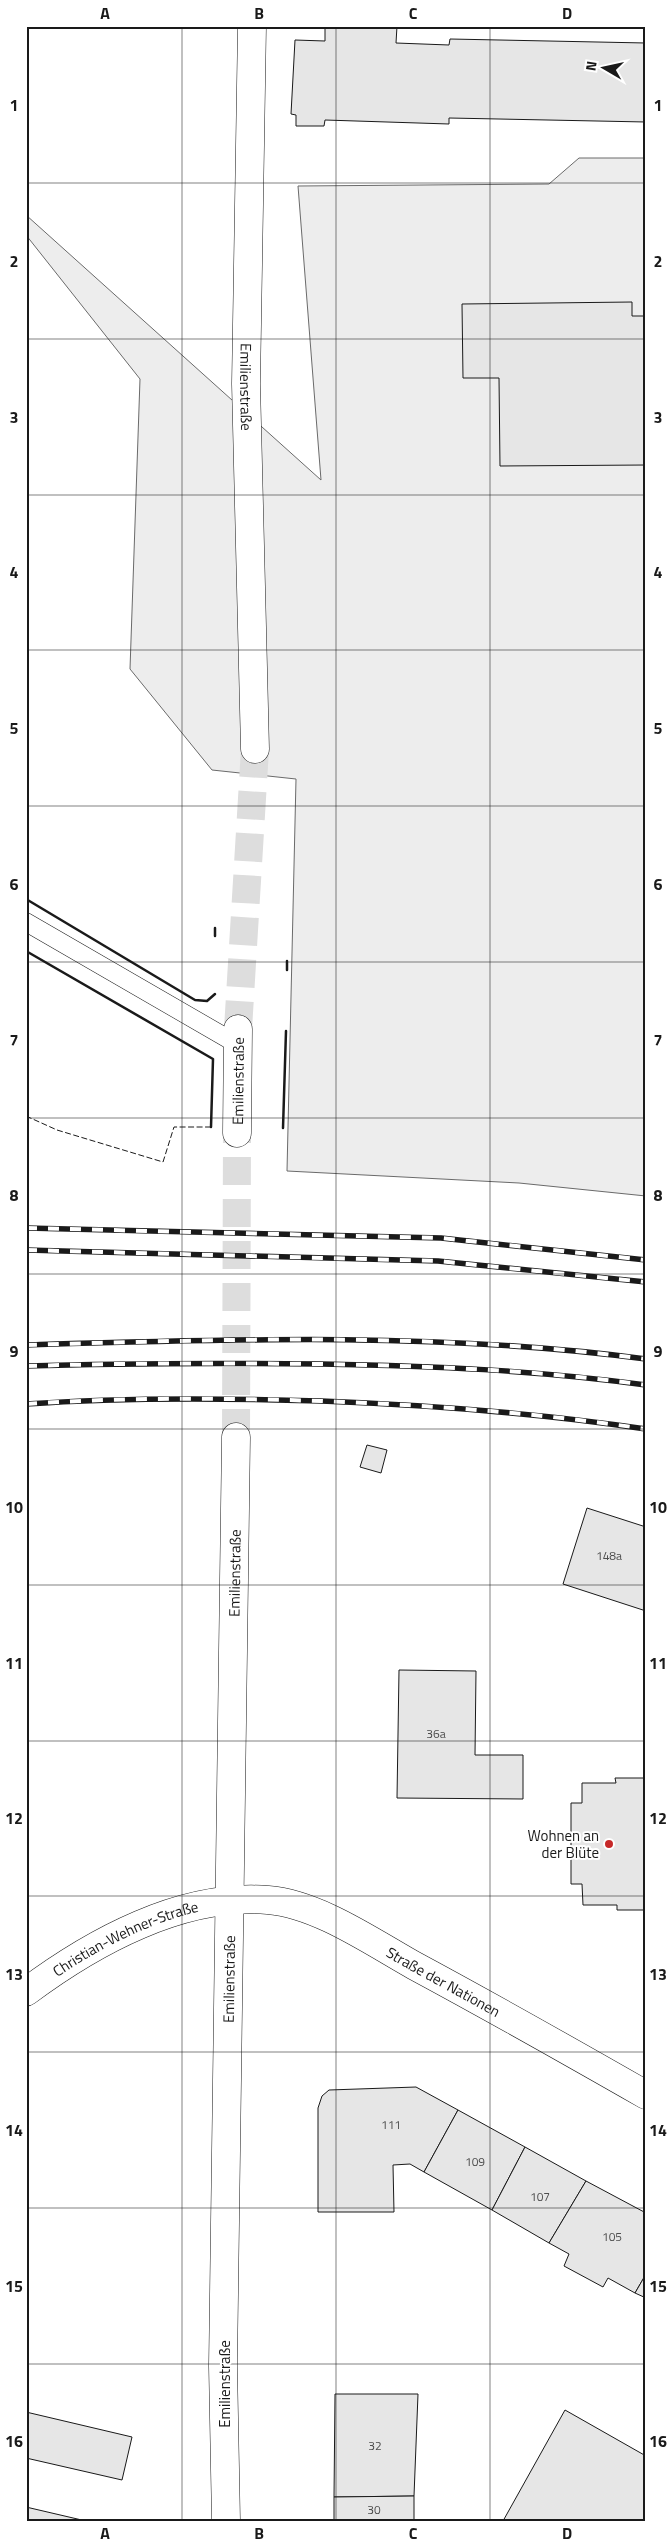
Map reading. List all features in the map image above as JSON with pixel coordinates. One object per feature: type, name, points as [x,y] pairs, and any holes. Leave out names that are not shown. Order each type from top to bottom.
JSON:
[{"type":"street","name":"Emilienstraße","points":[[252,26],[246,384],[255,749]]},
{"type":"street","name":"Emilienstraße","points":[[237,1133],[238,1036]]},
{"type":"street","name":"Emilienstraße","points":[[226,2521],[223,2366],[236,1438]]},
{"type":"street","name":"Straße der Nationen","points":[[231,1901],[269,1900],[322,1915],[556,2043],[646,2095]]},
{"type":"street","name":"Christian-Wehner-Straße","points":[[26,1992],[49,1975],[137,1924],[183,1908],[231,1901]]},
{"type":"lane","points":[[26,922],[238,1036]]},
{"type":"shaded area","points":[[579,158],[646,158],[646,1196],[519,1183],[287,1171],[296,779],[212,770],[130,669],[140,379],[26,235],[26,215],[321,480],[298,186],[549,184]]},
{"type":"building","points":[[325,26],[397,26],[396,43],[449,45],[450,39],[646,43],[646,122],[449,118],[449,124],[325,120],[324,126],[296,126],[296,115],[291,114],[295,40],[325,41]]},
{"type":"building","points":[[632,302],[632,316],[646,316],[646,465],[500,466],[499,378],[463,378],[462,304]]},
{"type":"building","points":[[367,1445],[387,1450],[381,1473],[360,1467]]},
{"type":"building","points":[[587,1508],[646,1527],[646,1611],[563,1584]]},
{"type":"building","points":[[399,1670],[476,1671],[475,1755],[523,1755],[523,1799],[397,1798]]},
{"type":"building","name":"Wohnen an der Blüte","points":[[615,1778],[646,1778],[646,1910],[617,1910],[617,1905],[583,1905],[582,1884],[571,1884],[571,1803],[582,1803],[582,1783],[616,1783]]},
{"type":"building","points":[[416,2087],[458,2110],[424,2172],[410,2164],[393,2165],[394,2212],[318,2212],[318,2108],[322,2096],[329,2090]]},
{"type":"building","points":[[458,2110],[525,2147],[492,2210],[424,2172]]},
{"type":"building","points":[[525,2147],[586,2181],[549,2243],[492,2210]]},
{"type":"building","points":[[586,2181],[646,2213],[646,2274],[635,2293],[608,2278],[603,2287],[564,2266],[569,2254],[549,2243]]},
{"type":"building","points":[[646,2274],[646,2298],[635,2293]]},
{"type":"building","points":[[335,2394],[418,2394],[414,2496],[334,2497]]},
{"type":"building","points":[[565,2410],[646,2456],[646,2521],[503,2521]]},
{"type":"building","points":[[26,2412],[132,2437],[122,2480],[26,2458]]},
{"type":"building","points":[[414,2496],[414,2521],[334,2521],[334,2497]]},
{"type":"building","points":[[26,2507],[86,2521],[26,2521]]},
{"type":"tunnel","points":[[238,1029],[255,749]]},
{"type":"tunnel","points":[[236,1437],[237,1133]]},
{"type":"railway","points":[[26,1228],[441,1238],[646,1260]]},
{"type":"railway","points":[[26,1250],[438,1261],[646,1282]]},
{"type":"railway","points":[[26,1345],[259,1340],[415,1341],[569,1350],[646,1359]]},
{"type":"railway","points":[[26,1366],[211,1363],[403,1366],[524,1372],[646,1385]]},
{"type":"railway","points":[[26,1404],[174,1399],[321,1401],[484,1410],[646,1429]]},
{"type":"fence","points":[[26,1116],[57,1130],[163,1162],[174,1127],[211,1127]]},
{"type":"wall","points":[[26,899],[195,1000],[207,1001],[215,994]]},
{"type":"wall","points":[[215,928],[215,936]]},
{"type":"wall","points":[[26,951],[213,1059],[211,1127]]},
{"type":"wall","points":[[287,961],[287,970]]},
{"type":"wall","points":[[283,1128],[286,1031]]},
{"type":"place","name":"Wohnen an der Blüte","points":[[609,1844]]}]
